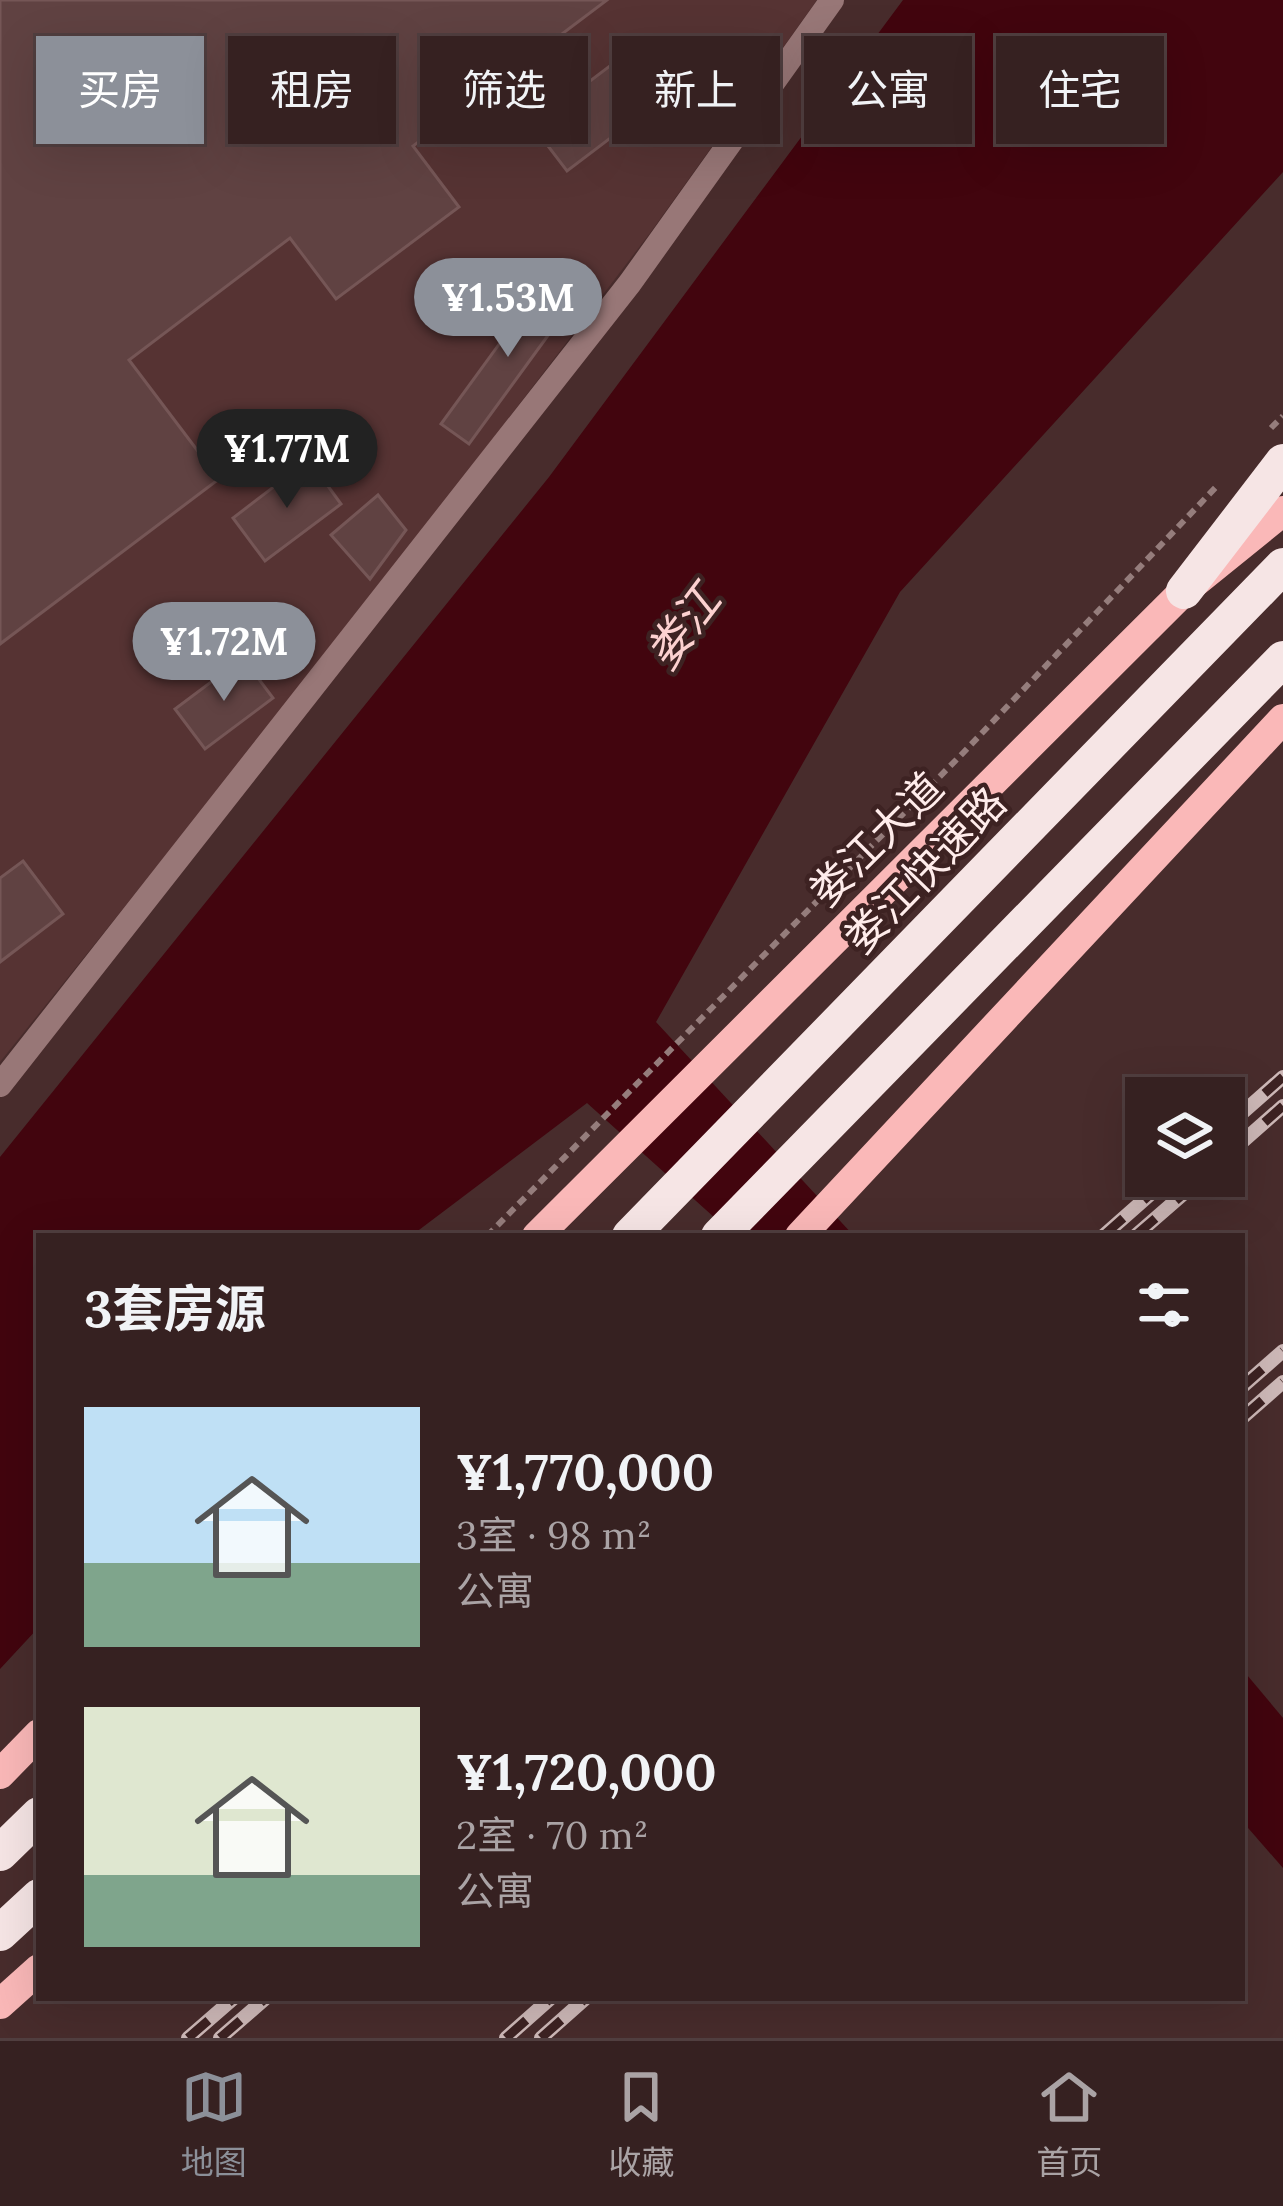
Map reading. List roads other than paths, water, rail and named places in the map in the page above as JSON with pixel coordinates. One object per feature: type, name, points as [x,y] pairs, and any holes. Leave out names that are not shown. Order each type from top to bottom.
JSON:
[{"type":"highway","points":[[1184,591],[1275,447]]},
{"type":"highway","name":"娄江快速路","points":[[638,1229],[1283,566]]},
{"type":"highway","points":[[722,1233],[1283,659]]},
{"type":"highway","points":[[0,1853],[36,1818]]},
{"type":"highway","points":[[0,1934],[36,1900]]},
{"type":"main road","name":"娄江大道","points":[[540,1233],[1184,591],[1283,511]]},
{"type":"main road","points":[[803,1233],[1283,719]]},
{"type":"main road","points":[[0,1774],[36,1738]]},
{"type":"main road","points":[[0,2004],[36,1972]]},
{"type":"street","points":[[0,1084],[630,283],[832,0]]},
{"type":"water","name":"娄江","points":[[903,0],[1283,0],[1283,172],[900,592],[656,1022],[851,1233],[732,1233],[587,1103],[415,1233],[36,1233],[36,1630],[0,1669],[0,1157],[549,477],[804,133],[804,144],[972,144],[972,36],[876,36]]},
{"type":"water","points":[[1245,1673],[1283,1718],[1283,1868],[1245,1824]]},
{"type":"railway","points":[[1245,1110],[1283,1077]]},
{"type":"railway","points":[[1245,1139],[1283,1106]]},
{"type":"railway","points":[[1106,1233],[1147,1197]]},
{"type":"railway","points":[[1138,1233],[1180,1197]]},
{"type":"railway","points":[[1245,1384],[1283,1351]]},
{"type":"railway","points":[[1245,1415],[1283,1382]]},
{"type":"railway","points":[[188,2038],[231,2001]]},
{"type":"railway","points":[[220,2038],[263,2001]]},
{"type":"railway","points":[[506,2038],[548,2001]]},
{"type":"railway","points":[[541,2038],[583,2001]]}]
